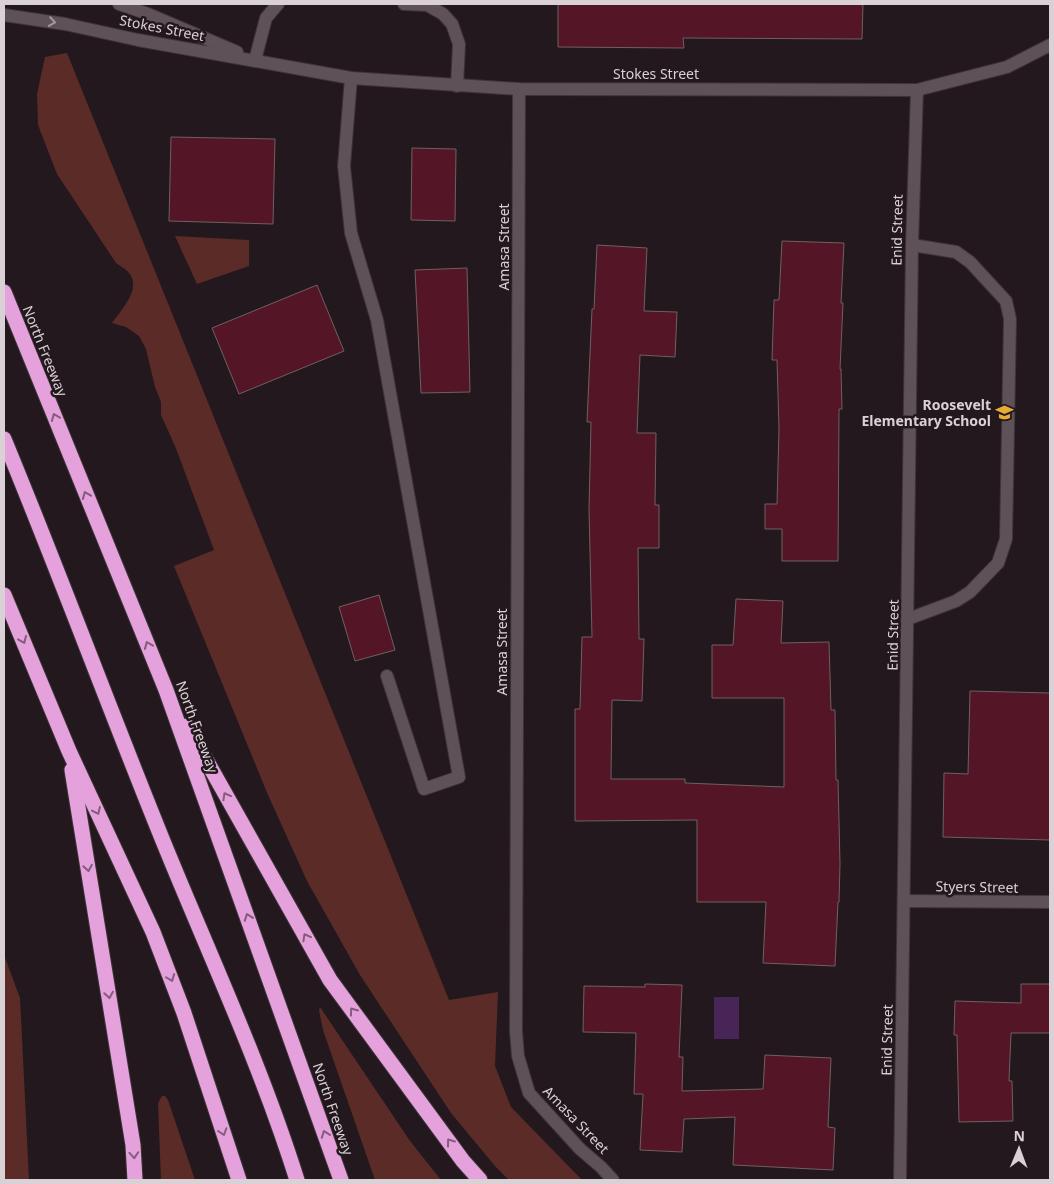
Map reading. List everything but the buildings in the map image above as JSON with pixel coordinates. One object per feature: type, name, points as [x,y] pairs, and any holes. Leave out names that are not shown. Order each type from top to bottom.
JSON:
[{"type":"highway","name":"North Freeway","points":[[4,292],[166,690],[341,1180]]},
{"type":"highway","points":[[4,439],[163,841],[242,1033],[297,1180]]},
{"type":"highway","points":[[4,595],[69,751],[153,932],[184,1013],[239,1180]]},
{"type":"highway","points":[[166,690],[330,980],[463,1161],[480,1180]]},
{"type":"highway","points":[[69,751],[133,1145],[135,1180]]},
{"type":"street","name":"Stokes Street","points":[[120,4],[255,60]]},
{"type":"street","points":[[255,60],[266,18],[278,4]]},
{"type":"street","points":[[404,4],[427,5],[442,14],[452,24],[460,44],[458,86]]},
{"type":"street","name":"Stokes Street","points":[[4,15],[65,24],[138,40],[351,78],[519,89],[916,90],[1007,67],[1050,45]]},
{"type":"street","points":[[351,78],[344,166],[351,233],[377,320],[459,778],[424,789],[387,676]]},
{"type":"street","name":"Amasa Street","points":[[519,89],[516,1031],[518,1056],[529,1093],[580,1149],[613,1180]]},
{"type":"street","name":"Enid Street","points":[[900,1180],[912,245],[916,90]]},
{"type":"street","points":[[908,619],[956,601],[970,592],[998,563],[1006,539],[1010,319],[1006,300],[970,262],[956,252],[912,245]]},
{"type":"street","name":"Styers Street","points":[[904,901],[1050,902]]},
{"type":"shaded area","points":[[67,53],[449,1000],[498,992],[495,1066],[511,1107],[582,1180],[509,1180],[495,1166],[451,1113],[360,975],[307,881],[268,795],[174,566],[214,550],[175,446],[161,415],[161,402],[155,387],[146,349],[139,336],[126,327],[112,323],[129,299],[133,286],[132,279],[128,272],[116,263],[57,174],[38,125],[37,94],[45,57]]},
{"type":"shaded area","points":[[175,236],[249,240],[249,266],[197,284]]},
{"type":"shaded area","points":[[4,955],[20,998],[29,1180],[4,1180]]},
{"type":"shaded area","points":[[714,997],[739,997],[739,1039],[714,1039]]},
{"type":"shaded area","points":[[320,1007],[410,1141],[441,1180],[375,1180],[323,1030]]},
{"type":"shaded area","points":[[162,1096],[165,1096],[168,1100],[195,1180],[161,1180],[158,1103]]},
{"type":"place","name":"Roosevelt Elementary School","points":[[1005,413]]}]
